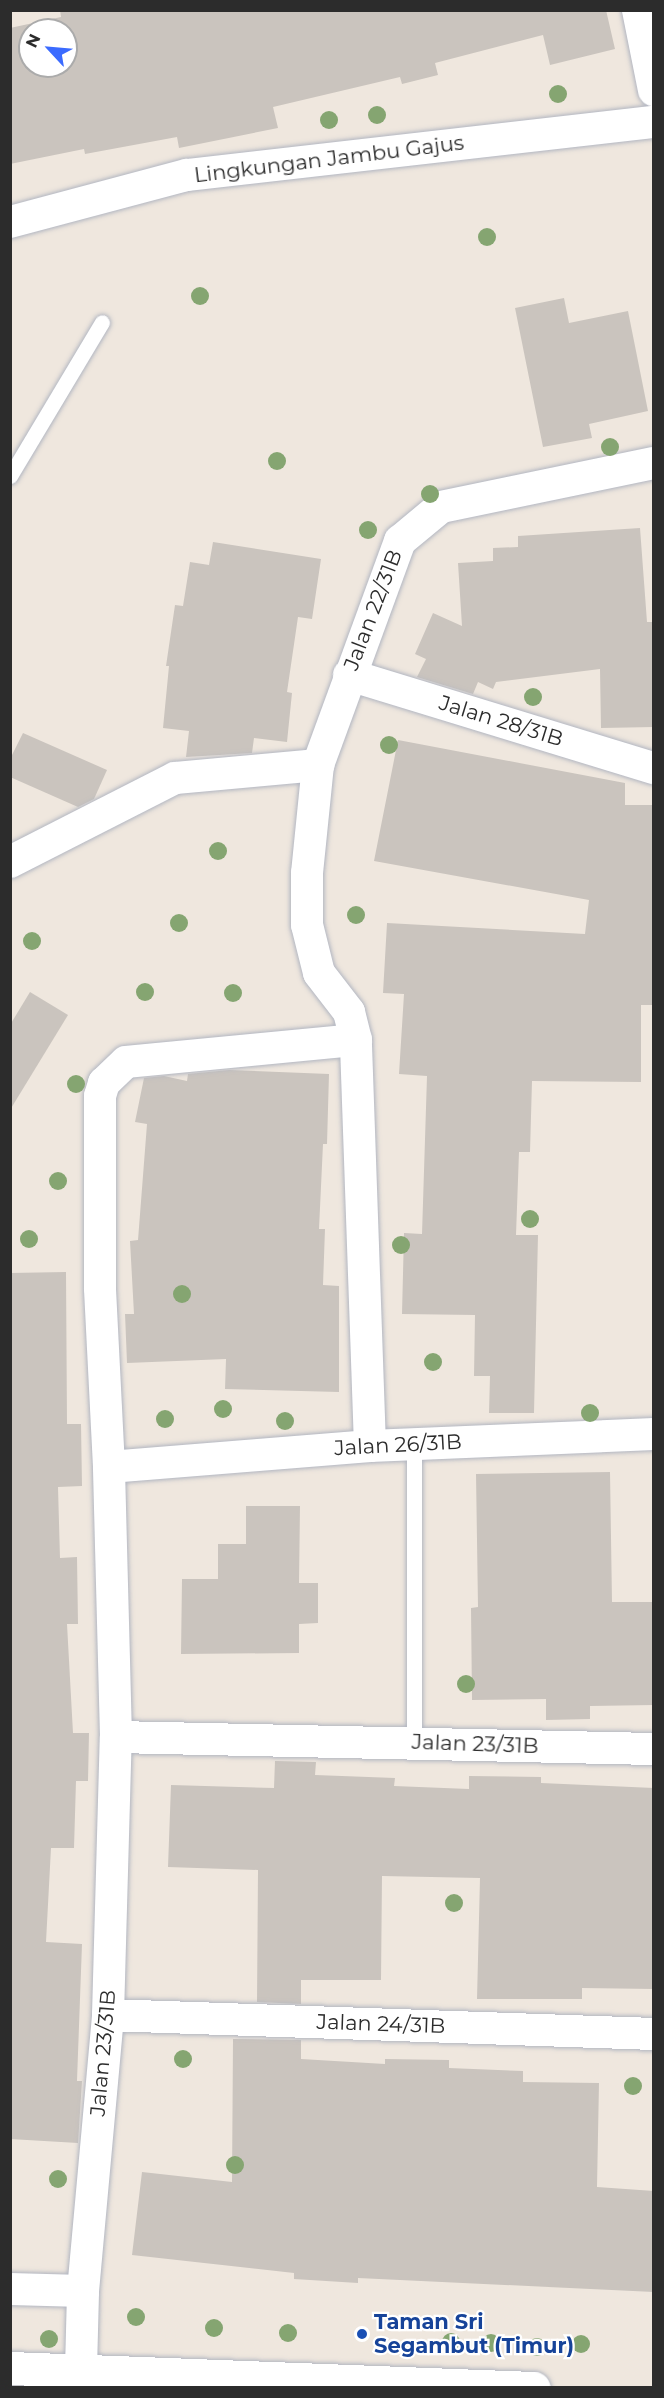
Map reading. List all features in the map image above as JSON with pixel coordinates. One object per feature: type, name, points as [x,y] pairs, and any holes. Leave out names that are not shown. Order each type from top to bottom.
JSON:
[{"type":"main road","points":[[10,2368],[81,2369],[413,2387],[534,2388]]},
{"type":"street","points":[[638,10],[654,90]]},
{"type":"street","name":"Lingkungan Jambu Gajus","points":[[10,222],[187,175],[654,122]]},
{"type":"street","name":"Jalan 22/31B","points":[[370,1446],[356,1040],[349,1012],[319,973],[307,925],[307,873],[318,765],[349,675],[400,541],[441,507],[654,463]]},
{"type":"street","name":"Jalan 28/31B","points":[[349,675],[654,768]]},
{"type":"street","points":[[10,862],[175,778],[318,765]]},
{"type":"street","name":"Jalan 23/31B","points":[[81,2369],[83,2291],[108,2015],[116,1737],[109,1467],[100,1288],[100,1096],[104,1083],[126,1062],[356,1040]]},
{"type":"street","name":"Jalan 26/31B","points":[[109,1467],[370,1446],[654,1434]]},
{"type":"street","name":"Jalan 23/31B","points":[[116,1737],[654,1749]]},
{"type":"street","name":"Jalan 24/31B","points":[[108,2015],[654,2034]]},
{"type":"street","points":[[10,2289],[83,2291]]},
{"type":"lane","points":[[10,476],[102,322]]},
{"type":"lane","points":[[414,1444],[414,1742]]},
{"type":"building","points":[[60,10],[606,10],[615,49],[550,65],[543,35],[435,63],[438,75],[402,84],[400,77],[273,107],[278,128],[179,148],[177,137],[85,154],[84,149],[10,164],[10,28],[18,26],[18,78],[78,78],[78,18],[56,18],[61,17]]},
{"type":"building","points":[[564,298],[569,323],[628,311],[648,411],[589,424],[592,438],[543,447],[515,308]]},
{"type":"building","points":[[640,528],[647,622],[653,622],[654,727],[601,728],[600,669],[496,682],[493,689],[478,682],[473,694],[417,677],[426,659],[415,654],[433,613],[462,626],[458,563],[493,561],[493,548],[518,547],[518,536]]},
{"type":"building","points":[[213,542],[321,559],[312,619],[298,617],[287,692],[292,693],[287,742],[254,738],[252,753],[186,757],[189,731],[163,728],[169,666],[166,666],[175,605],[183,606],[190,562],[209,565]]},
{"type":"building","points":[[23,733],[107,770],[94,799],[78,807],[10,777],[10,759]]},
{"type":"building","points":[[398,740],[625,783],[625,805],[653,805],[654,1005],[641,1005],[641,1082],[532,1081],[530,1152],[519,1152],[516,1235],[538,1235],[534,1413],[489,1413],[490,1376],[474,1376],[475,1315],[402,1314],[404,1233],[422,1234],[427,1076],[399,1074],[404,994],[383,993],[387,923],[585,934],[589,900],[374,861]]},
{"type":"building","points":[[30,992],[68,1015],[10,1110],[10,1025]]},
{"type":"building","points":[[229,1070],[329,1074],[327,1144],[323,1144],[319,1229],[325,1229],[323,1285],[339,1286],[339,1392],[225,1389],[226,1359],[127,1363],[125,1314],[134,1314],[130,1241],[138,1240],[147,1124],[135,1122],[144,1078],[164,1076],[187,1081],[188,1074]]},
{"type":"building","points":[[66,1272],[67,1424],[81,1424],[82,1486],[58,1487],[60,1558],[77,1557],[78,1624],[67,1624],[73,1733],[89,1733],[88,1781],[76,1781],[74,1848],[51,1848],[46,1942],[82,1944],[77,2081],[82,2081],[78,2143],[10,2139],[10,1273]]},
{"type":"building","points":[[610,1472],[612,1602],[654,1602],[654,1705],[590,1706],[590,1719],[546,1720],[546,1699],[472,1700],[471,1608],[478,1607],[476,1474]]},
{"type":"building","points":[[246,1506],[300,1506],[299,1583],[318,1583],[318,1623],[299,1624],[299,1653],[181,1654],[182,1579],[218,1579],[218,1544],[246,1544]]},
{"type":"building","points":[[275,1761],[316,1762],[315,1775],[395,1778],[394,1786],[469,1789],[469,1776],[541,1777],[541,1783],[654,1788],[654,1989],[582,1988],[582,1999],[477,1999],[480,1878],[382,1876],[381,1980],[301,1980],[301,2004],[257,2002],[258,1870],[168,1867],[171,1785],[274,1788]]},
{"type":"building","points":[[233,2039],[301,2040],[301,2059],[385,2064],[385,2059],[449,2060],[449,2068],[523,2071],[523,2082],[599,2083],[597,2187],[654,2191],[654,2292],[358,2278],[358,2283],[294,2279],[294,2273],[132,2255],[142,2172],[232,2182]]},
{"type":"place","name":"Taman Sri Segambut (Timur)","points":[[362,2334]]}]
